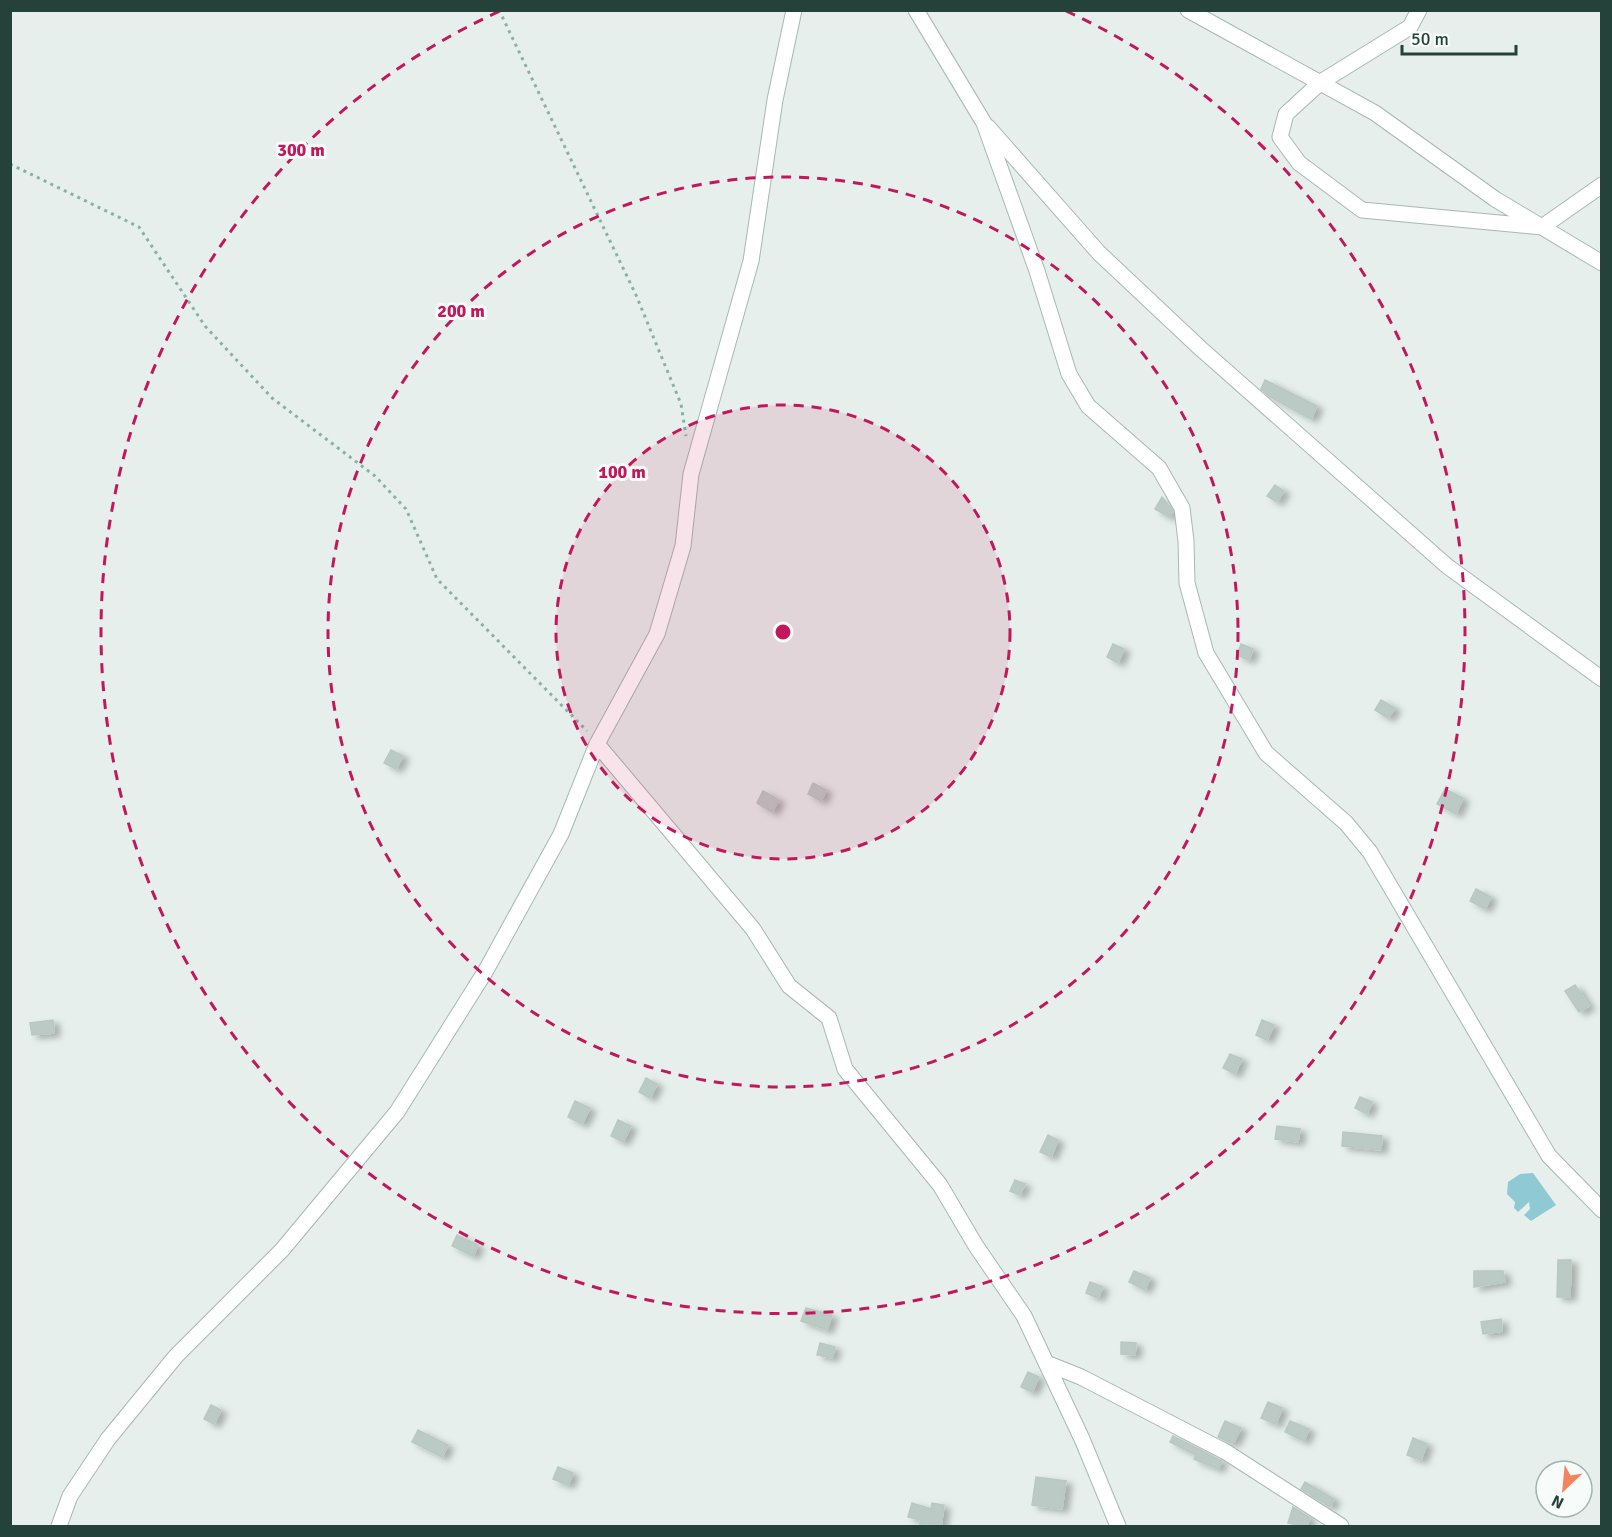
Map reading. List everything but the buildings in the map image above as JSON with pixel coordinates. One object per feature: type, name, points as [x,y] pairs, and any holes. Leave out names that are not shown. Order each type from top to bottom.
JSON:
[{"type":"street","points":[[59,1527],[70,1496],[108,1439],[176,1356],[282,1250],[397,1112],[496,952],[561,834],[597,744],[657,634],[683,546],[691,474],[751,261],[775,100],[794,10]]},
{"type":"street","points":[[916,10],[984,123],[1099,253],[1200,348],[1447,566],[1602,679]]},
{"type":"street","points":[[1188,10],[1375,113],[1439,161],[1602,263]]},
{"type":"street","points":[[1419,10],[1410,27],[1321,82],[1286,114],[1280,137],[1299,163],[1362,210],[1542,227],[1602,185]]},
{"type":"street","points":[[984,123],[1037,271],[1069,374],[1088,406],[1159,468],[1182,508],[1187,583],[1206,653],[1238,710],[1266,753],[1346,823],[1370,852],[1549,1156],[1602,1210]]},
{"type":"street","points":[[597,744],[753,928],[789,986],[829,1018],[845,1069],[940,1185],[976,1246],[1024,1316],[1082,1439],[1118,1527]]},
{"type":"street","points":[[1046,1363],[1081,1377],[1226,1452],[1341,1527]]},
{"type":"path","points":[[499,10],[636,295],[681,404],[686,439]]},
{"type":"path","points":[[10,164],[139,227],[205,326],[272,398],[375,476],[406,509],[437,579],[574,715],[597,744]]},
{"type":"water","points":[[1533,1173],[1556,1205],[1531,1221],[1524,1215],[1530,1209],[1529,1202],[1518,1212],[1514,1208],[1515,1202],[1507,1194],[1508,1182],[1520,1174]]}]
